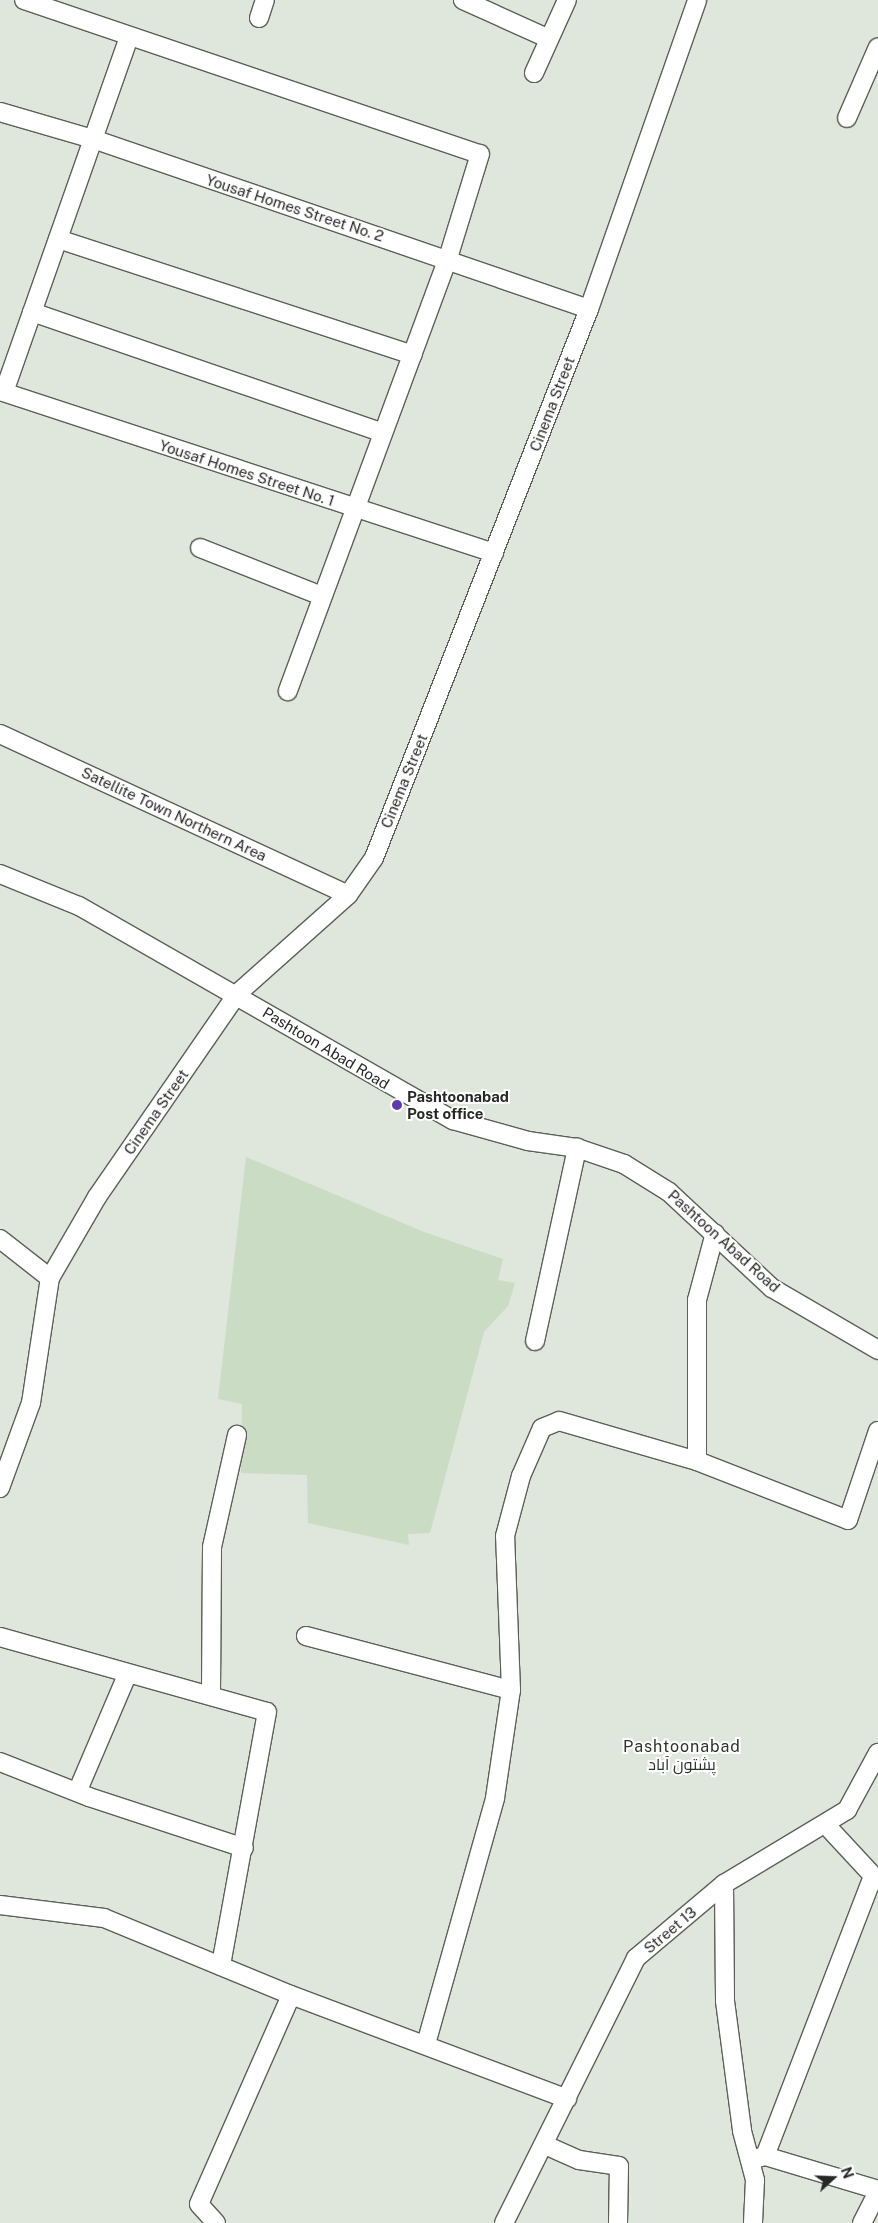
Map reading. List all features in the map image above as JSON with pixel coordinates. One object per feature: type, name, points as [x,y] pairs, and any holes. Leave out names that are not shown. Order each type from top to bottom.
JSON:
[{"type":"street","points":[[24,0],[80,16],[129,37],[480,154],[448,258],[288,691]]},
{"type":"street","points":[[259,18],[265,0]]},
{"type":"street","points":[[466,0],[547,38]]},
{"type":"street","points":[[534,73],[547,38],[567,0]]},
{"type":"street","name":"Cinema Street","points":[[0,1488],[31,1403],[50,1278],[97,1197],[237,994],[348,895],[374,858],[589,309],[697,0]]},
{"type":"street","points":[[2,392],[129,37]]},
{"type":"street","points":[[847,118],[878,47]]},
{"type":"street","name":"Yousaf Homes Street No. 2","points":[[0,112],[93,139],[448,258],[589,309]]},
{"type":"street","points":[[58,239],[412,355]]},
{"type":"street","points":[[32,312],[383,433]]},
{"type":"street","name":"Yousaf Homes Street No. 1","points":[[2,392],[354,509],[494,553]]},
{"type":"street","points":[[200,548],[322,596]]},
{"type":"street","name":"Satellite Town Northern Area","points":[[0,734],[348,895]]},
{"type":"street","name":"Pashtoon Abad Road","points":[[0,874],[79,906],[237,994],[453,1120],[528,1141],[577,1148],[624,1164],[670,1192],[772,1288],[878,1350]]},
{"type":"street","points":[[536,1341],[577,1148]]},
{"type":"street","points":[[696,1461],[697,1300],[715,1233]]},
{"type":"street","points":[[0,1238],[50,1278]]},
{"type":"street","points":[[426,2044],[495,1798],[510,1690],[505,1536],[521,1476],[542,1428],[559,1422],[696,1461],[848,1520],[878,1431]]},
{"type":"street","points":[[211,1692],[212,1547],[237,1434]]},
{"type":"street","points":[[306,1636],[510,1690]]},
{"type":"street","points":[[0,1637],[127,1675],[211,1692],[267,1712],[222,1966]]},
{"type":"street","points":[[78,1790],[127,1675]]},
{"type":"street","name":"Street 13","points":[[504,2223],[545,2145],[636,1958],[724,1884],[826,1825],[847,1810],[878,1753]]},
{"type":"street","points":[[0,1762],[244,1848]]},
{"type":"street","points":[[757,2158],[875,1880],[826,1825]]},
{"type":"street","points":[[724,1884],[725,2001],[757,2158],[754,2223]]},
{"type":"street","points":[[1,1908],[104,1918],[291,1995],[426,2044],[567,2099]]},
{"type":"street","points":[[216,2223],[199,2204],[291,1995]]},
{"type":"street","points":[[545,2145],[579,2160],[619,2166],[618,2223]]},
{"type":"street","points":[[757,2158],[878,2191],[862,2223]]},
{"type":"green space","points":[[246,1157],[424,1232],[503,1259],[498,1280],[515,1283],[508,1306],[484,1332],[430,1533],[408,1534],[409,1545],[308,1523],[307,1475],[241,1473],[242,1404],[218,1399]]},
{"type":"place","name":"Pashtoonabad Post office","points":[[397,1105]]},
{"type":"district","name":"Pashtoonabad پشتون آباد","points":[[682,1756]]}]
